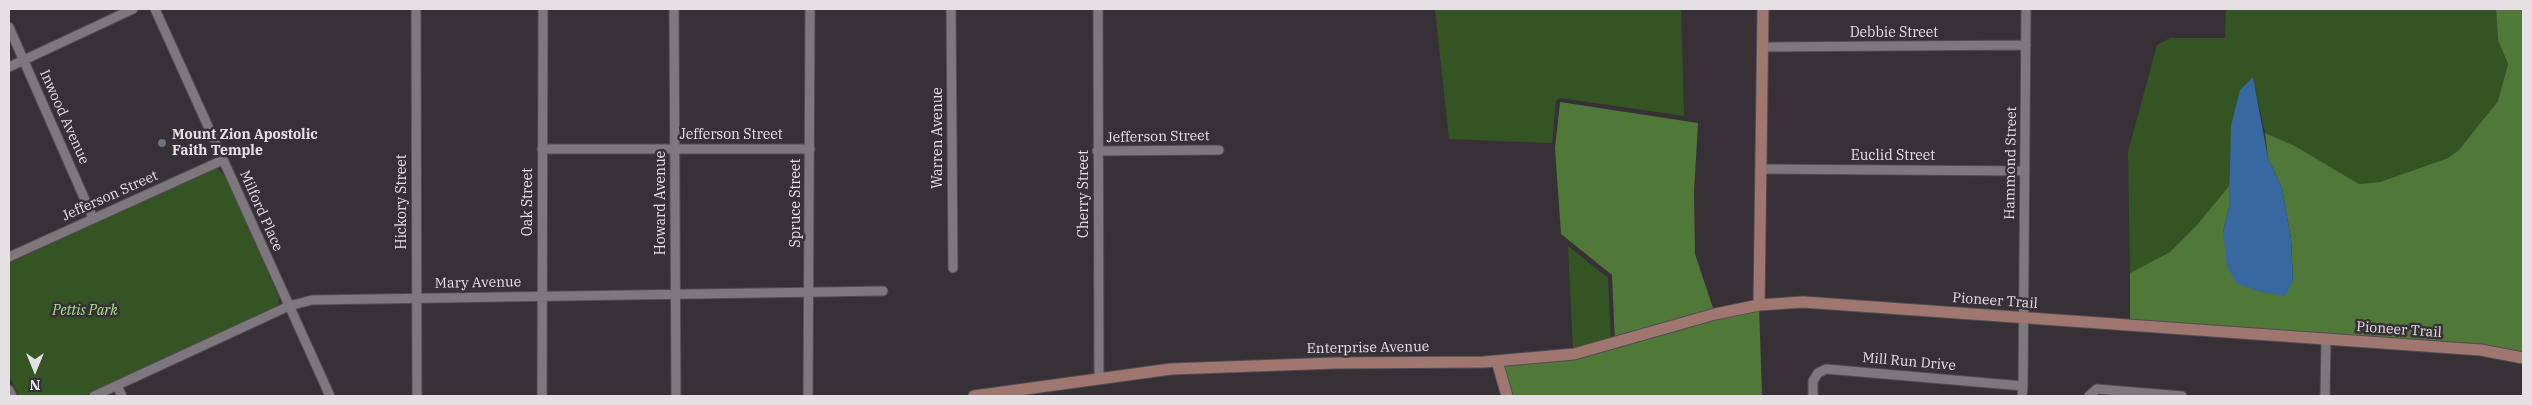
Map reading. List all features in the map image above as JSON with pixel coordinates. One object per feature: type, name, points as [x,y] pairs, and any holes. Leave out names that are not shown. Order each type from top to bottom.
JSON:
[{"type":"street","points":[[9,67],[133,9]]},
{"type":"street","name":"Milford Place","points":[[155,9],[330,396]]},
{"type":"street","name":"Hickory Street","points":[[416,9],[417,396]]},
{"type":"street","name":"Oak Street","points":[[542,396],[543,9]]},
{"type":"street","name":"Howard Avenue","points":[[674,9],[676,396]]},
{"type":"street","name":"Spruce Street","points":[[808,396],[810,9]]},
{"type":"street","name":"Warren Avenue","points":[[951,9],[953,268]]},
{"type":"street","name":"Cherry Street","points":[[1098,9],[1099,378]]},
{"type":"street","points":[[1759,305],[1764,9]]},
{"type":"street","name":"Hammond Street","points":[[2023,318],[2026,9]]},
{"type":"street","name":"Inwood Avenue","points":[[9,28],[93,218]]},
{"type":"street","name":"Debbie Street","points":[[1763,47],[2026,46]]},
{"type":"street","name":"Jefferson Street","points":[[542,149],[810,149]]},
{"type":"street","name":"Jefferson Street","points":[[1097,151],[1219,150]]},
{"type":"street","name":"Jefferson Street","points":[[9,257],[223,160]]},
{"type":"street","name":"Euclid Street","points":[[1761,169],[2025,171]]},
{"type":"street","name":"Mary Avenue","points":[[94,396],[289,306],[312,300],[883,291]]},
{"type":"street","name":"Pioneer Trail","points":[[1759,305],[1803,302],[2481,350],[2523,358]]},
{"type":"street","name":"Enterprise Avenue","points":[[974,396],[1171,369],[1497,361],[1574,354],[1689,321],[1759,305]]},
{"type":"street","points":[[2022,396],[2023,318]]},
{"type":"street","points":[[2325,396],[2326,340]]},
{"type":"street","points":[[1497,361],[1507,396]]},
{"type":"street","name":"Mill Run Drive","points":[[1812,396],[1813,381],[1818,373],[1826,369],[2023,386]]},
{"type":"street","points":[[117,386],[122,396]]},
{"type":"street","points":[[2089,396],[2097,389],[2182,396]]},
{"type":"street","points":[[9,390],[12,396]]},
{"type":"green space","points":[[1435,9],[1681,9],[1684,116],[1560,98],[1556,101],[1552,143],[1449,139]]},
{"type":"green space","points":[[2226,9],[2496,9],[2498,40],[2508,64],[2498,101],[2458,151],[2448,158],[2380,182],[2359,184],[2295,146],[2265,133],[2253,77],[2230,185],[2196,226],[2170,252],[2130,273],[2128,152],[2157,45],[2170,38],[2225,38]]},
{"type":"green space","points":[[2496,9],[2523,9],[2523,353],[2130,321],[2130,273],[2170,252],[2196,226],[2230,185],[2229,207],[2223,232],[2293,281],[2291,239],[2282,188],[2268,158],[2265,133],[2295,146],[2359,184],[2380,182],[2448,158],[2458,151],[2498,101],[2508,64],[2498,40]]},
{"type":"green space","points":[[1560,102],[1698,123],[1694,192],[1695,254],[1715,314],[1759,305],[1762,396],[1507,396],[1497,361],[1615,344],[1612,275],[1561,234],[1555,148]]},
{"type":"green space","name":"Pettis Park","points":[[217,168],[226,177],[279,298],[278,305],[85,396],[19,396],[9,376],[9,263]]},
{"type":"green space","points":[[1568,246],[1608,278],[1611,339],[1573,349]]},
{"type":"water","points":[[2253,77],[2268,158],[2282,188],[2291,239],[2293,281],[2285,296],[2261,292],[2236,283],[2227,266],[2223,232],[2229,207],[2231,126],[2240,90]]},
{"type":"place","name":"Mount Zion Apostolic Faith Temple","points":[[162,143]]}]
